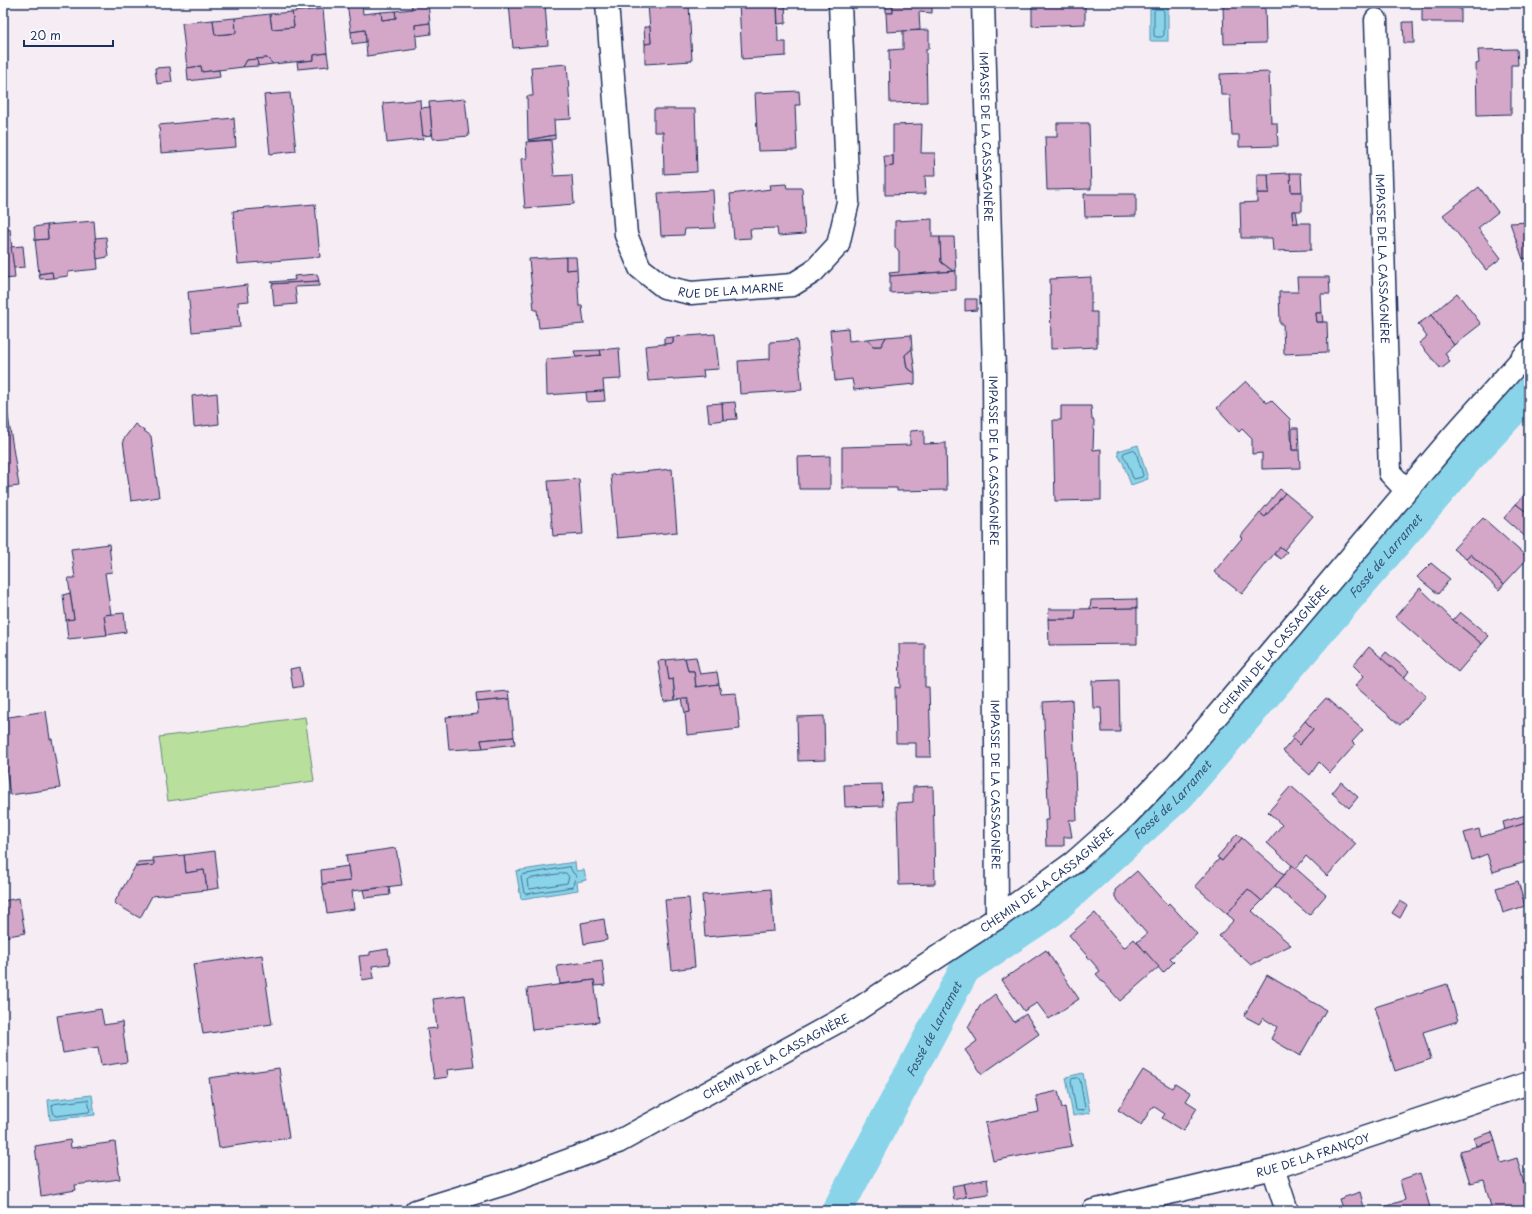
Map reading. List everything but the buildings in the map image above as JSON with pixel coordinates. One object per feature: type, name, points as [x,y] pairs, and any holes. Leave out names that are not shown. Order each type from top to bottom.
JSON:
[{"type":"street","name":"RUE DE LA MARNE","points":[[607,3],[626,235],[640,268],[664,287],[691,293],[792,285],[813,272],[838,245],[848,202],[840,3]]},
{"type":"street","name":"IMPASSE DE LA CASSAGNÈRE","points":[[983,3],[994,370],[997,918]]},
{"type":"street","name":"IMPASSE DE LA CASSAGNÈRE","points":[[1376,20],[1390,472],[1406,490]]},
{"type":"street","name":"CHEMIN DE LA CASSAGNÈRE","points":[[416,1211],[507,1183],[618,1142],[846,1017],[997,918],[1073,863],[1127,815],[1175,765],[1406,490],[1529,351]]},
{"type":"street","name":"RUE DE LA FRANÇOY","points":[[1092,1211],[1273,1168],[1529,1083]]},
{"type":"street","points":[[1273,1168],[1287,1211]]},
{"type":"green space","points":[[305,717],[314,781],[168,801],[159,737]]},
{"type":"water","points":[[1150,5],[1168,5],[1168,41],[1150,41]]},
{"type":"water","points":[[1138,445],[1148,479],[1131,485],[1123,463],[1118,455],[1118,451]]},
{"type":"water","points":[[575,862],[576,871],[584,870],[586,880],[577,882],[578,890],[521,899],[516,871]]},
{"type":"water","points":[[1083,1073],[1090,1113],[1073,1116],[1066,1077]]},
{"type":"water","points":[[92,1095],[95,1115],[50,1120],[48,1100]]},
{"type":"waterway","name":"Fossé de Larramet","points":[[837,1211],[965,969],[1052,911],[1180,795],[1467,460],[1529,393]]}]
